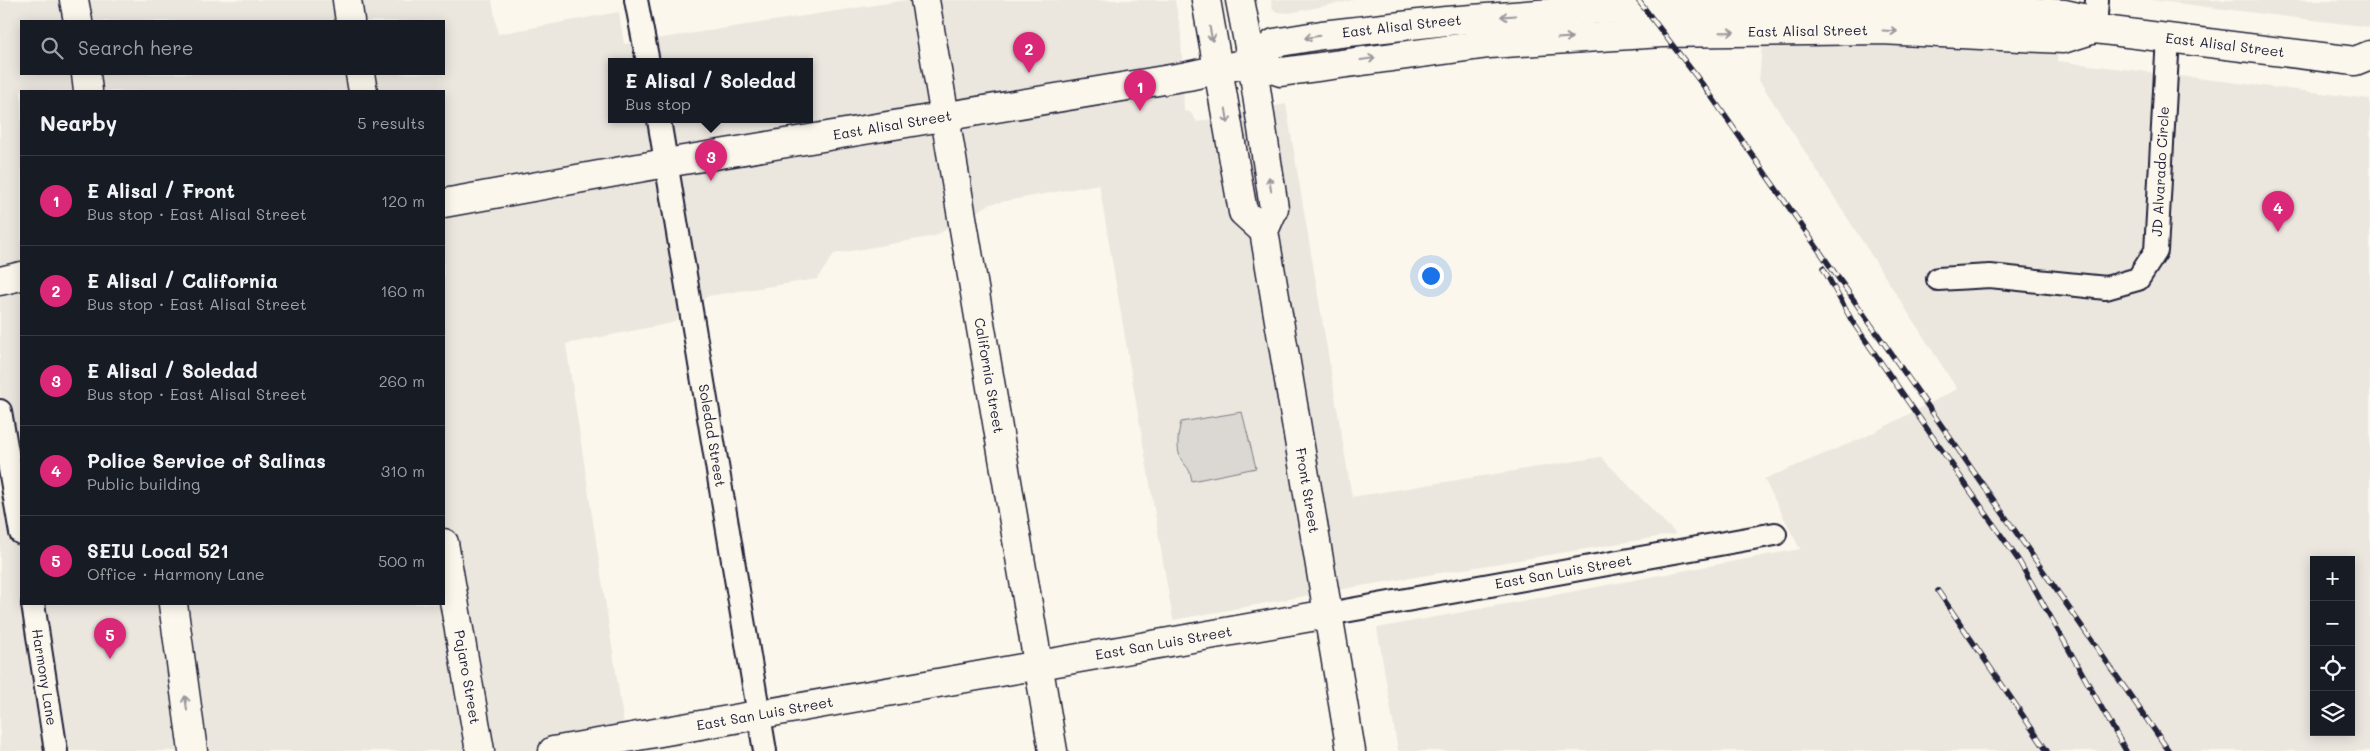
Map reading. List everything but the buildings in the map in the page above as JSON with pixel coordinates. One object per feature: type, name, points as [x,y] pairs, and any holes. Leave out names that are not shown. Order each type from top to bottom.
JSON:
[{"type":"main road","points":[[74,0],[78,20]]},
{"type":"main road","points":[[346,0],[350,20]]},
{"type":"main road","name":"California Street","points":[[926,0],[1053,751]]},
{"type":"main road","points":[[1206,0],[1244,212],[1264,231],[1274,208],[1252,62],[1240,0]]},
{"type":"main road","name":"East Alisal Street","points":[[445,203],[666,163],[1188,76],[1252,62],[1274,43],[1322,35],[1446,21],[1604,10],[1812,5],[1991,10],[2082,18],[2095,29],[2365,63]]},
{"type":"main road","points":[[86,75],[88,90]]},
{"type":"main road","points":[[360,75],[363,90]]},
{"type":"main road","name":"Front Street","points":[[1264,231],[1351,751]]},
{"type":"main road","points":[[0,280],[20,276]]},
{"type":"main road","name":"Pajaro Street","points":[[445,549],[480,751]]},
{"type":"main road","points":[[173,605],[193,751]]},
{"type":"main road","name":"East San Luis Street","points":[[553,751],[1328,614]]},
{"type":"street","points":[[636,0],[647,58]]},
{"type":"street","points":[[2095,29],[2097,0]]},
{"type":"street","name":"JD Alvarado Circle","points":[[1938,279],[1990,276],[2106,288],[2138,278],[2156,251],[2168,38]]},
{"type":"street","name":"Soledad Street","points":[[659,123],[765,751]]},
{"type":"street","points":[[0,410],[20,528]]},
{"type":"street","name":"East San Luis Street","points":[[1328,614],[1775,534]]},
{"type":"street","name":"Harmony Lane","points":[[33,605],[56,751]]},
{"type":"shaded area","points":[[0,0],[492,0],[498,34],[619,12],[624,44],[907,0],[1175,0],[1181,33],[1184,111],[1190,112],[1197,122],[1286,104],[1352,497],[1601,457],[1676,534],[1361,586],[1173,620],[1099,184],[990,204],[935,236],[834,254],[817,279],[708,296],[672,323],[566,344],[628,751],[0,751]]},
{"type":"shaded area","points":[[1271,0],[1354,0],[1289,13],[1277,12],[1272,8]]},
{"type":"shaded area","points":[[1766,0],[2064,0],[2057,61],[2370,99],[2370,751],[1398,751],[1377,628],[1800,549],[1764,479],[1865,437],[1957,389],[1759,80]]},
{"type":"shaded area","points":[[2151,0],[2370,0],[2370,27]]},
{"type":"shaded area","points":[[1242,412],[1256,468],[1192,481],[1189,470],[1178,451],[1178,436],[1181,422]]},
{"type":"railway","points":[[1638,0],[1709,93],[2169,751]]},
{"type":"railway","points":[[1823,268],[1852,321],[2019,561],[2126,751]]},
{"type":"railway","points":[[1938,591],[2047,751]]},
{"type":"place","name":"E Alisal / California","points":[[1029,73]]},
{"type":"place","name":"E Alisal / Front","points":[[1140,111]]},
{"type":"place","name":"E Alisal / Soledad","points":[[711,181]]},
{"type":"place","name":"Police Service of Salinas","points":[[2278,232]]},
{"type":"place","name":"SEIU Local 521","points":[[110,659]]}]
